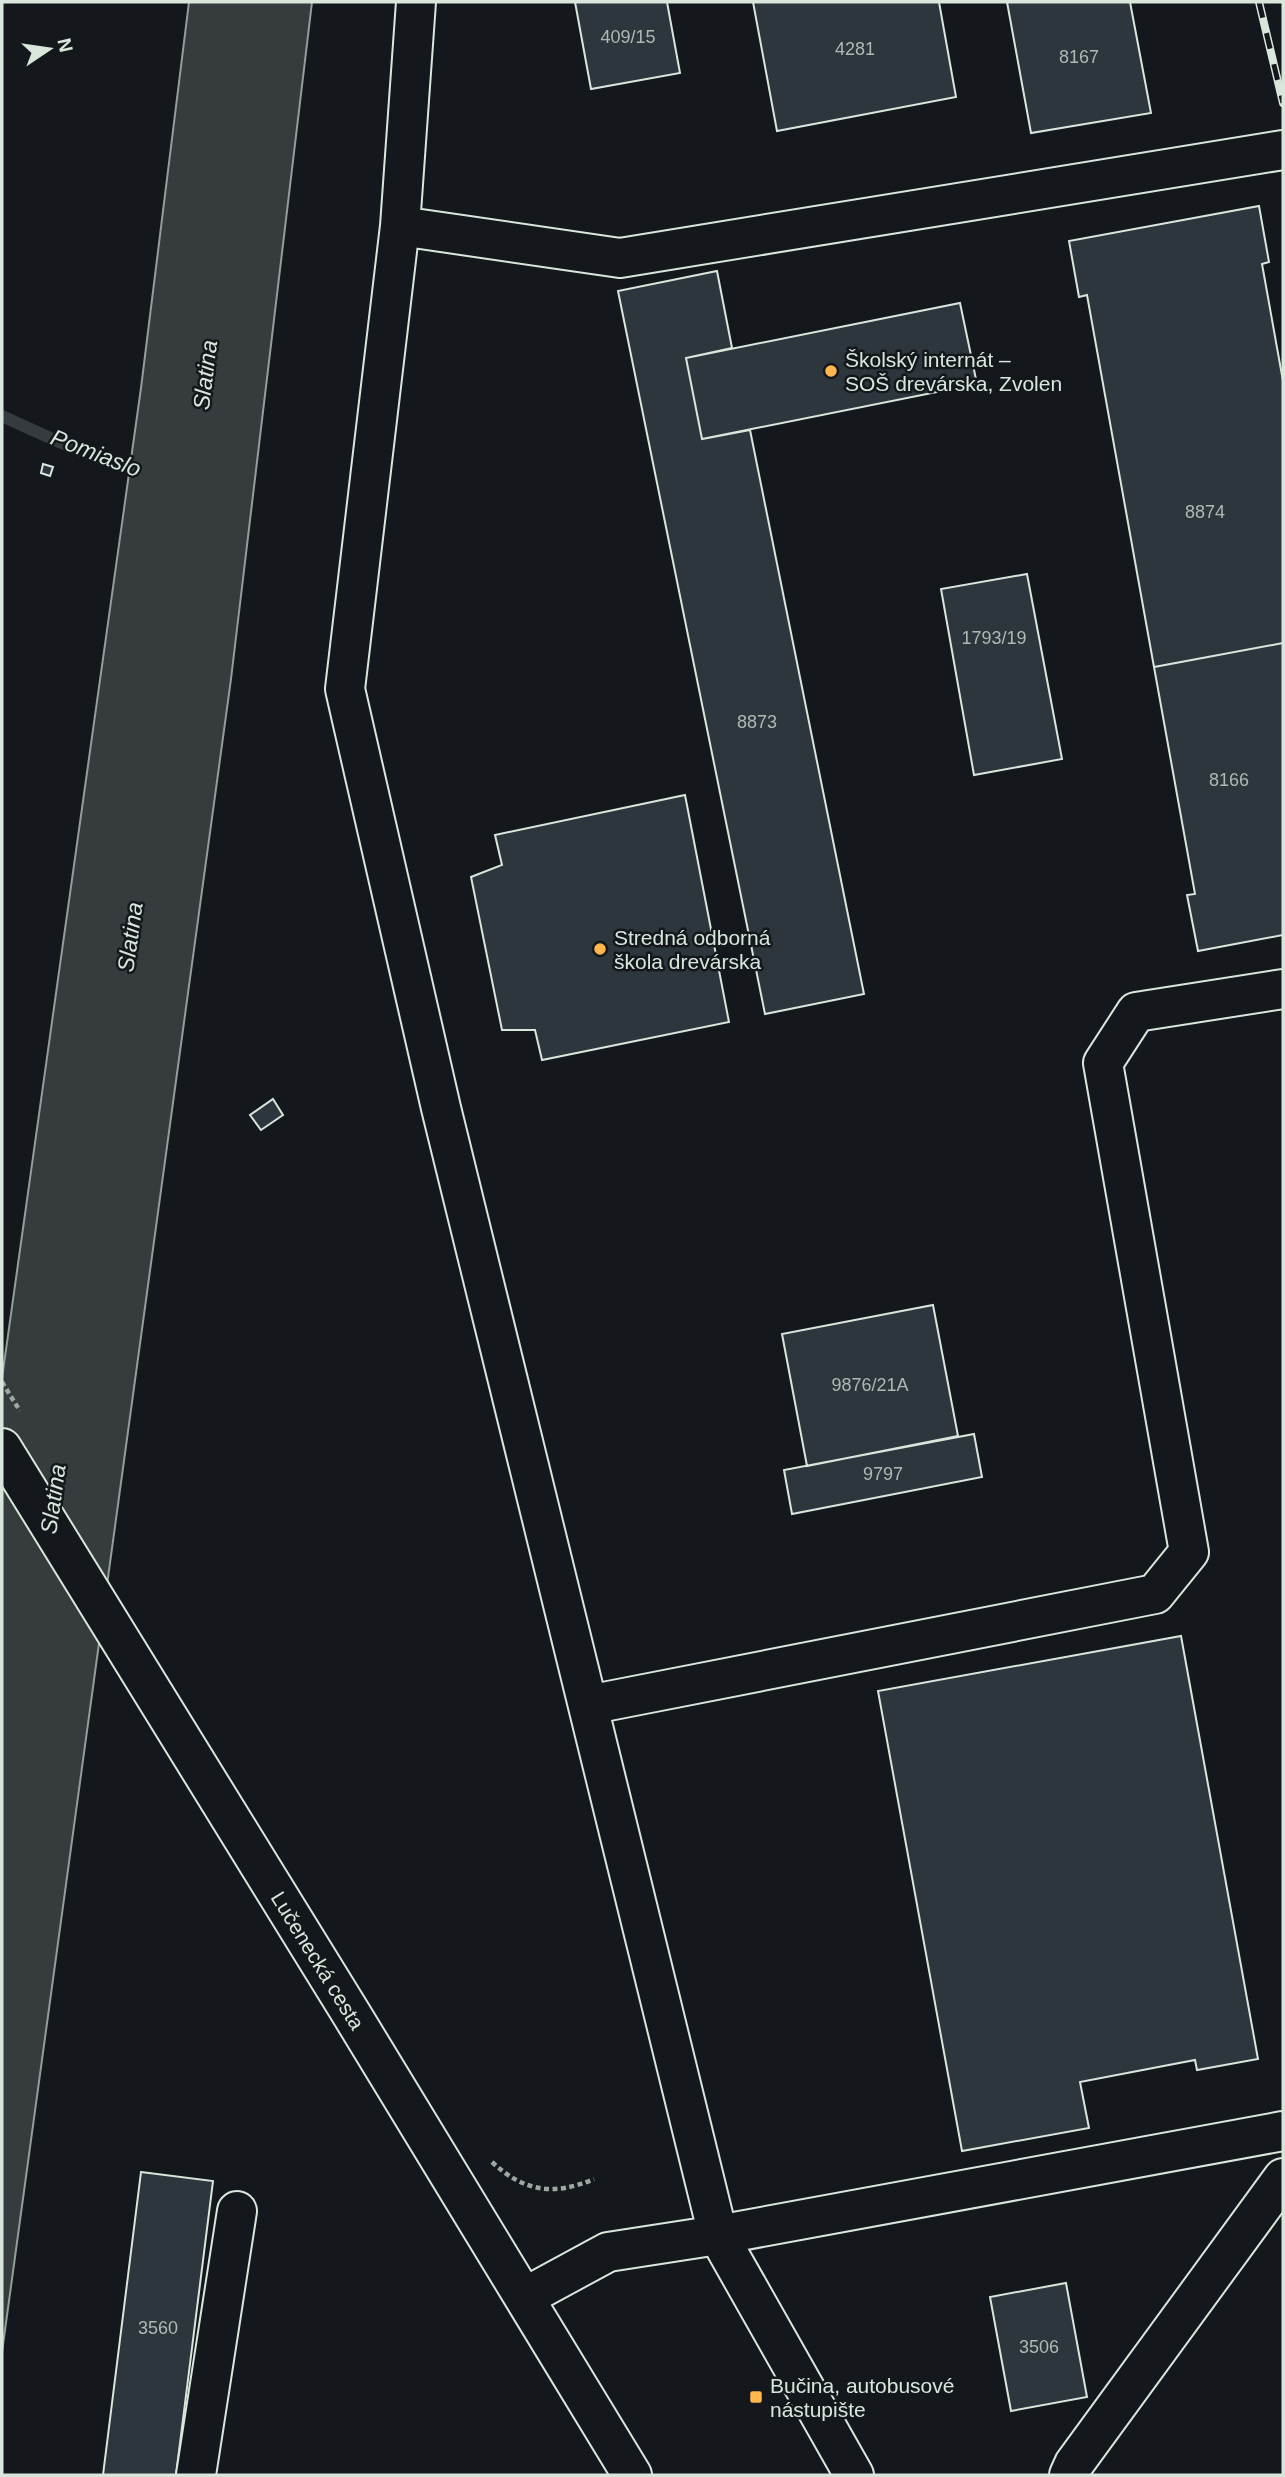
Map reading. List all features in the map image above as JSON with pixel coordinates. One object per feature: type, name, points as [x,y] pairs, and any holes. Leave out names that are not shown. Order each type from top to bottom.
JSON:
[{"type":"main road","points":[[416,2],[400,226],[345,690],[441,1108],[718,2235],[854,2475]]},
{"type":"main road","points":[[400,226],[620,258],[1283,150]]},
{"type":"main road","points":[[588,1705],[1155,1594],[1188,1552],[1103,1063],[1136,1012],[1283,989]]},
{"type":"main road","name":"Lučenecká cesta","points":[[2,1448],[632,2475]]},
{"type":"main road","points":[[525,2297],[608,2252],[718,2235],[1283,2131]]},
{"type":"main road","points":[[1069,2475],[1073,2464],[1283,2178]]},
{"type":"main road","points":[[195,2475],[237,2211]]},
{"type":"water","name":"Slatina","points":[[189,2],[312,2],[231,679],[2,2352],[2,1378],[141,388]]},
{"type":"building","points":[[575,2],[667,2],[680,73],[591,89]]},
{"type":"building","points":[[753,2],[939,2],[956,97],[777,131]]},
{"type":"building","points":[[1007,2],[1130,2],[1151,113],[1031,133]]},
{"type":"building","points":[[1259,206],[1269,262],[1262,264],[1283,381],[1283,643],[1154,667],[1087,295],[1079,297],[1069,241]]},
{"type":"building","points":[[717,271],[732,348],[686,358],[702,439],[750,430],[864,994],[765,1014],[618,291]]},
{"type":"building","name":"Školský internát – SOŠ drevárska, Zvolen","points":[[960,303],[977,384],[702,439],[686,358]]},
{"type":"building","points":[[43,464],[53,467],[50,476],[41,473]]},
{"type":"building","points":[[1027,574],[1062,759],[974,775],[941,589]]},
{"type":"building","points":[[1283,643],[1283,935],[1198,951],[1187,895],[1195,894],[1154,667]]},
{"type":"building","name":"Stredná odborná škola drevárska","points":[[685,795],[729,1022],[542,1060],[535,1030],[502,1030],[471,877],[502,865],[495,835]]},
{"type":"building","points":[[273,1099],[283,1115],[261,1130],[250,1115]]},
{"type":"building","points":[[933,1305],[958,1436],[807,1466],[782,1334]]},
{"type":"building","points":[[974,1434],[982,1477],[792,1514],[784,1470]]},
{"type":"building","points":[[1181,1636],[1258,2059],[1197,2070],[1195,2060],[1080,2082],[1089,2128],[962,2151],[878,1691]]},
{"type":"building","points":[[141,2172],[213,2181],[176,2475],[103,2475]]},
{"type":"building","points":[[1066,2283],[1087,2397],[1011,2411],[990,2297]]},
{"type":"waterway","name":"Pomiaslo","points":[[2,416],[90,455],[144,472]]},
{"type":"railway","points":[[1259,2],[1283,103]]},
{"type":"place","name":"Školský internát – SOŠ drevárska, Zvolen","points":[[831,371]]},
{"type":"place","name":"Stredná odborná škola drevárska","points":[[600,949]]},
{"type":"place","name":"Bučina, autobusové nástupište","points":[[756,2397]]}]
